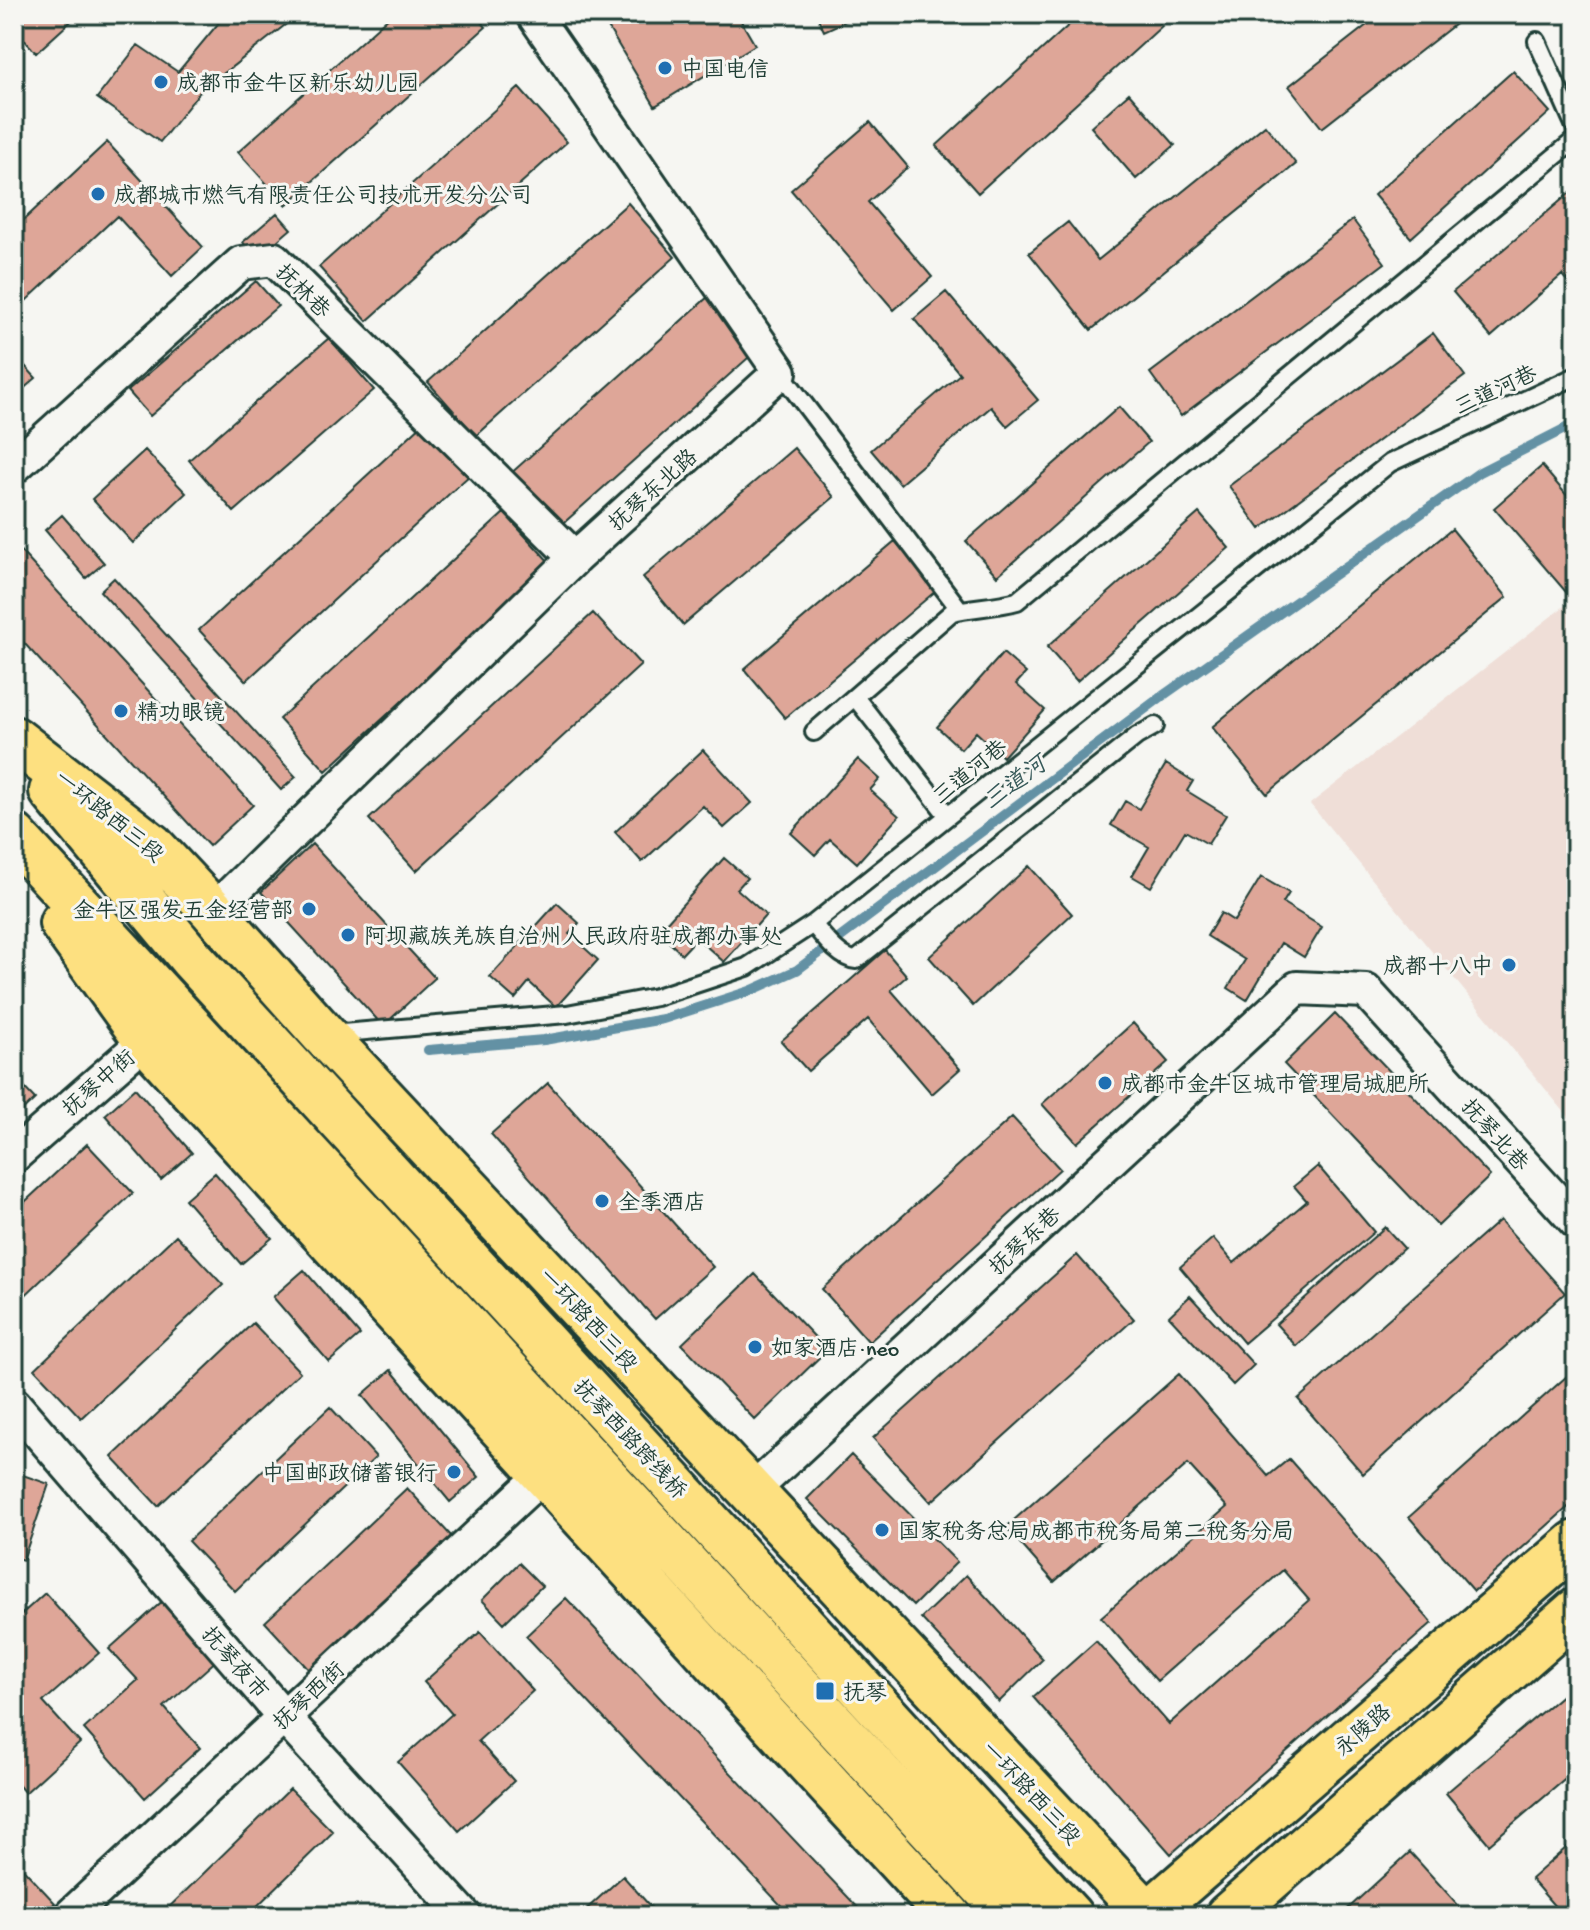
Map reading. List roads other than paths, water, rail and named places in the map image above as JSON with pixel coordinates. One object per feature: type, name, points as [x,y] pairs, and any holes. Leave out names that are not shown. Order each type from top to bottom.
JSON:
[{"type":"main road","name":"一环路西三段","points":[[14,739],[152,846],[323,1034],[1148,1916]]},
{"type":"main road","name":"抚琴西路跨线桥","points":[[14,746],[192,959],[1070,1916]]},
{"type":"main road","name":"抚琴西路跨线桥","points":[[14,836],[1011,1916]]},
{"type":"main road","points":[[14,856],[146,1040],[949,1916]]},
{"type":"main road","name":"永陵路","points":[[1148,1916],[1576,1543]]},
{"type":"main road","points":[[1228,1916],[1576,1611]]},
{"type":"street","points":[[533,14],[780,372]]},
{"type":"street","name":"抚林巷","points":[[14,467],[241,263],[274,259],[575,558]]},
{"type":"street","name":"抚琴东北路","points":[[213,911],[575,558],[780,372]]},
{"type":"street","name":"抚琴北巷","points":[[1297,988],[1366,991],[1576,1222]]},
{"type":"street","name":"抚琴东巷","points":[[751,1492],[1297,988]]},
{"type":"street","name":"抚琴中街","points":[[14,1156],[146,1040]]},
{"type":"street","name":"抚琴夜市","points":[[14,1404],[284,1717],[465,1916]]},
{"type":"street","name":"抚琴西街","points":[[70,1916],[545,1473]]},
{"type":"lane","points":[[1537,41],[1576,129]]},
{"type":"lane","points":[[814,732],[952,612],[1017,601],[1576,139]]},
{"type":"lane","points":[[780,372],[960,610]]},
{"type":"lane","name":"三道河巷","points":[[323,1034],[567,1014],[656,997],[747,967],[816,928],[948,816],[1390,463],[1576,376]]},
{"type":"lane","points":[[855,697],[948,816]]},
{"type":"lane","points":[[816,928],[844,956],[856,960],[1137,736],[1155,726]]},
{"type":"waterway","name":"三道河","points":[[428,1050],[544,1040],[663,1019],[750,991],[797,970],[1161,697],[1480,472],[1576,423]]},
{"type":"place","name":"中国电信","points":[[665,68]]},
{"type":"place","name":"成都市金牛区新乐幼儿园","points":[[161,82]]},
{"type":"place","name":"成都城市燃气有限责任公司技术开发分公司","points":[[98,194]]},
{"type":"place","name":"精功眼镜","points":[[121,711]]},
{"type":"place","name":"金牛区强发五金经营部","points":[[309,909]]},
{"type":"place","name":"阿坝藏族羌族自治州人民政府驻成都办事处","points":[[348,935]]},
{"type":"place","name":"成都十八中","points":[[1509,965]]},
{"type":"place","name":"成都市金牛区城市管理局城肥所","points":[[1105,1083]]},
{"type":"place","name":"全季酒店","points":[[602,1201]]},
{"type":"place","name":"如家酒店·neo","points":[[755,1347]]},
{"type":"place","name":"中国邮政储蓄银行","points":[[454,1472]]},
{"type":"place","name":"国家税务总局成都市税务局第二税务分局","points":[[882,1530]]},
{"type":"place","name":"抚琴","points":[[825,1691]]}]
